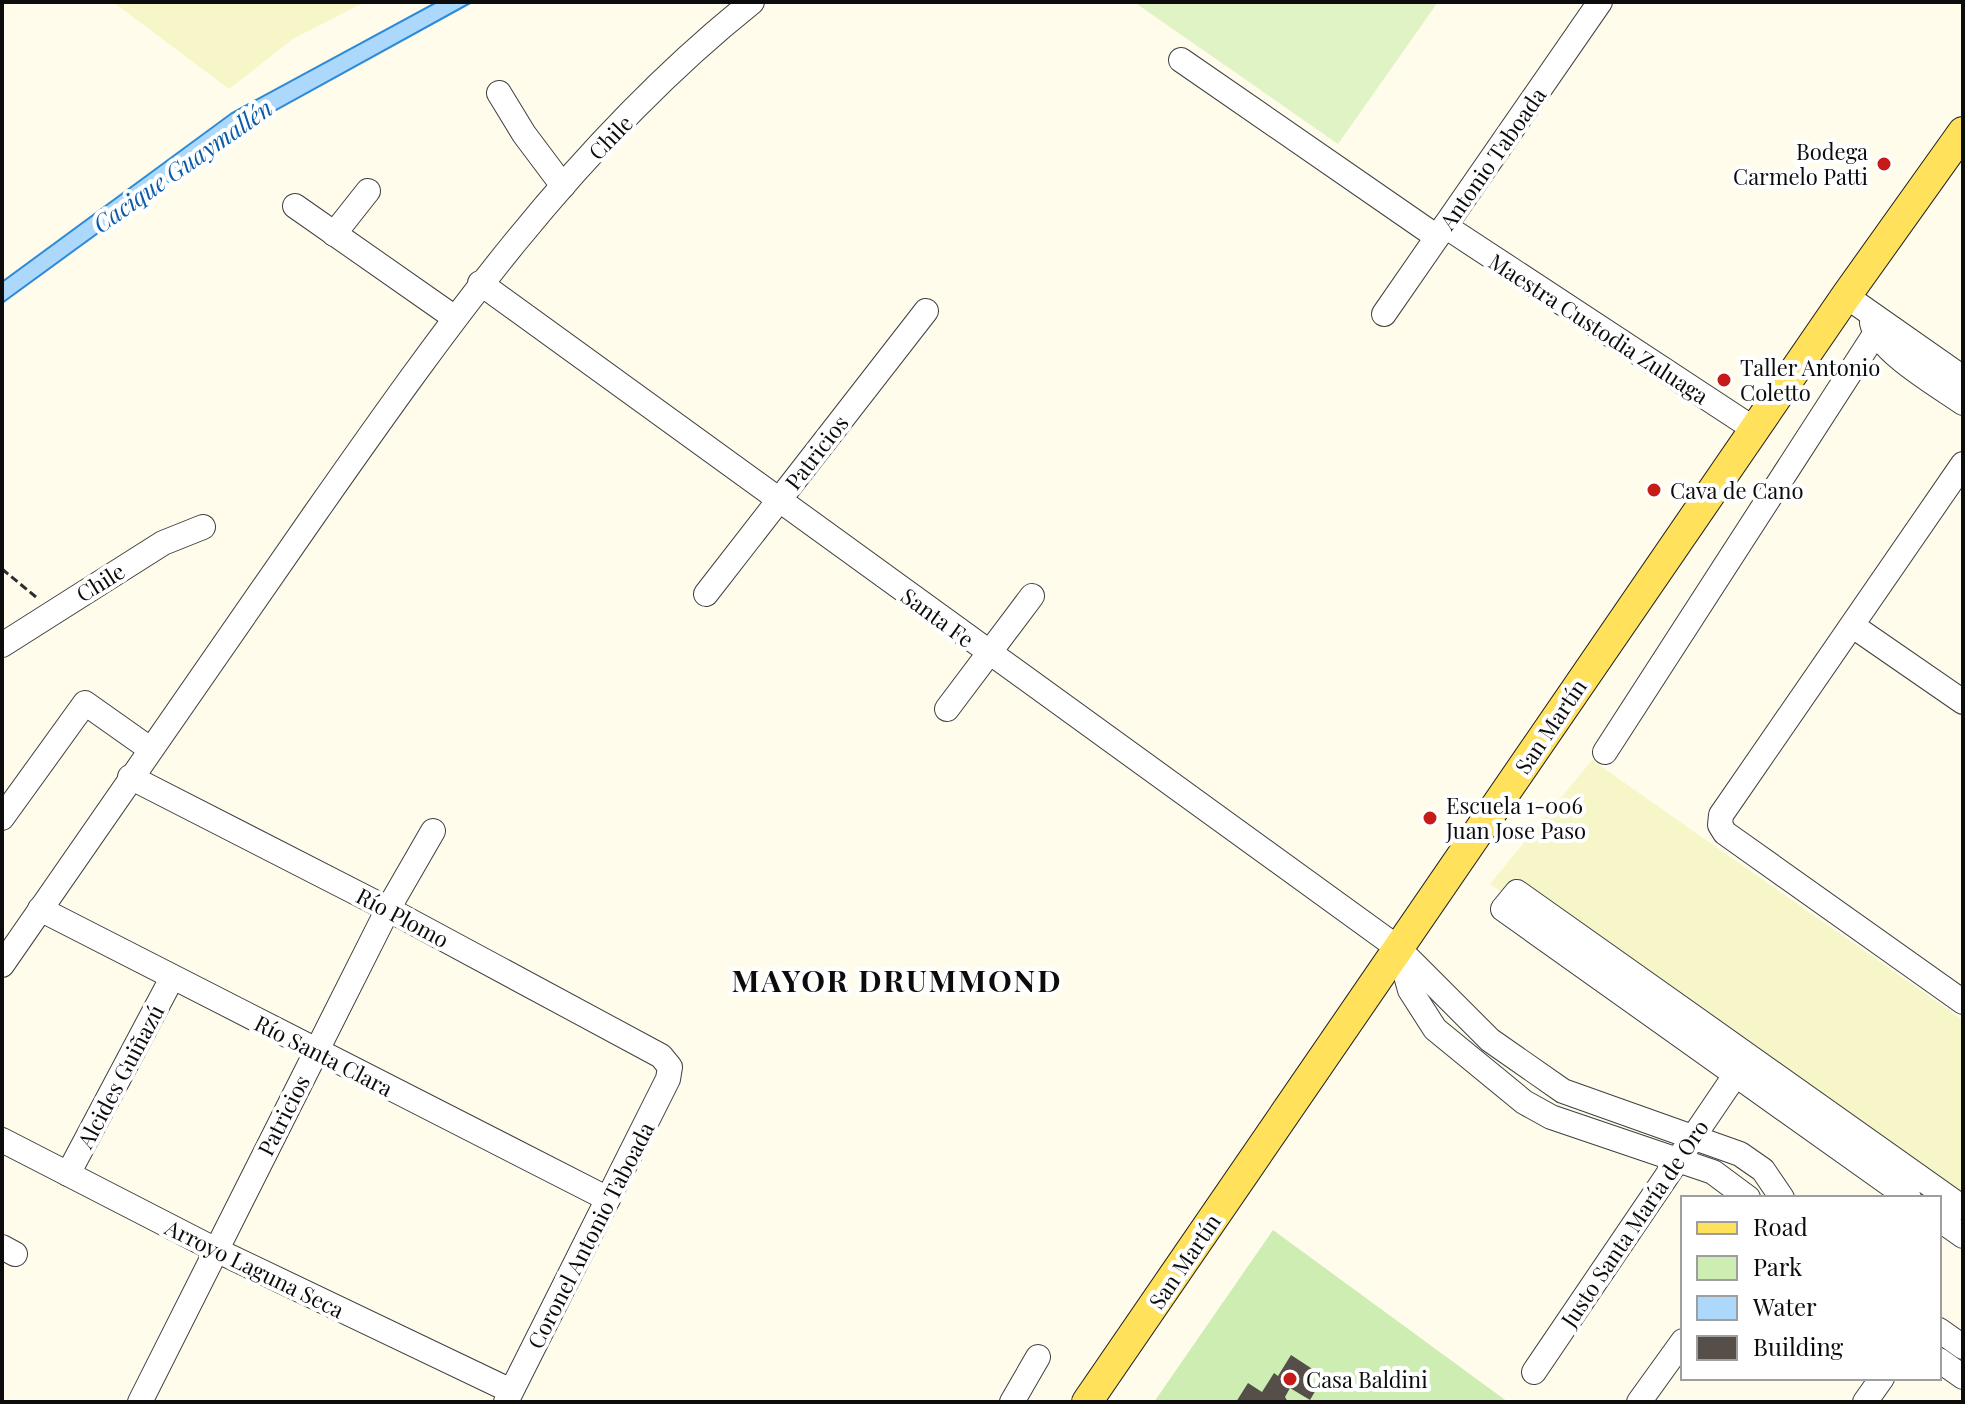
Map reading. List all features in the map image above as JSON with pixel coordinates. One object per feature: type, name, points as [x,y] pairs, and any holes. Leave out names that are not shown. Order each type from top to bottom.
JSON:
[{"type":"main road","name":"San Martín","points":[[1087,1402],[1754,429],[1963,132]]},
{"type":"street","name":"Chile","points":[[2,965],[130,777],[480,283],[563,186],[700,44],[752,2]]},
{"type":"street","name":"Antonio Taboada","points":[[1384,314],[1600,2]]},
{"type":"street","name":"Maestra Custodia Zuluaga","points":[[1181,60],[1441,232],[1754,429]]},
{"type":"street","points":[[499,93],[524,134],[563,186]]},
{"type":"street","points":[[334,234],[368,191]]},
{"type":"street","points":[[295,206],[455,318]]},
{"type":"street","name":"Santa Fe","points":[[480,283],[1398,948],[1490,1040],[1563,1091],[1740,1154],[1763,1170],[1781,1196]]},
{"type":"street","points":[[1846,296],[1963,403]]},
{"type":"street","name":"Patricios","points":[[706,594],[926,311]]},
{"type":"street","points":[[1880,326],[1963,378]]},
{"type":"street","points":[[1605,752],[1880,326]]},
{"type":"street","points":[[1963,464],[1721,815],[1720,825],[1725,833],[1963,1002]]},
{"type":"street","name":"Chile","points":[[2,645],[163,543],[203,527]]},
{"type":"street","points":[[947,709],[1032,596]]},
{"type":"street","points":[[1853,626],[1963,702]]},
{"type":"street","points":[[2,818],[85,703],[150,749]]},
{"type":"street","name":"Río Plomo","points":[[130,777],[388,909],[661,1056],[670,1067]]},
{"type":"street","name":"Patricios","points":[[140,1402],[315,1051],[388,909],[433,831]]},
{"type":"street","points":[[1906,1196],[1503,909],[1517,892],[1963,1208]]},
{"type":"street","name":"Río Santa Clara","points":[[40,909],[608,1199]]},
{"type":"street","points":[[1398,948],[1410,990],[1435,1029],[1505,1088],[1551,1117],[1713,1172],[1745,1196]]},
{"type":"street","name":"Alcides Guiñazú","points":[[68,1174],[172,978]]},
{"type":"street","points":[[1435,1029],[1455,1005]]},
{"type":"street","name":"Coronel Antonio Taboada","points":[[508,1397],[668,1079],[670,1067]]},
{"type":"street","name":"Justo Santa María de Oro","points":[[1534,1372],[1736,1074]]},
{"type":"street","points":[[1551,1117],[1563,1091]]},
{"type":"street","name":"Arroyo Laguna Seca","points":[[2,1140],[508,1397]]},
{"type":"street","points":[[1941,1220],[1963,1236]]},
{"type":"street","points":[[1941,1331],[1963,1347]]},
{"type":"street","points":[[1639,1402],[1681,1344]]},
{"type":"street","points":[[1012,1402],[1038,1357]]},
{"type":"street","points":[[1941,1361],[1963,1377]]},
{"type":"street","points":[[1865,1402],[1881,1380]]},
{"type":"path","points":[[2,569],[53,612]]},
{"type":"green space","points":[[113,2],[365,2],[293,39],[229,89]]},
{"type":"green space","points":[[1134,2],[1438,2],[1338,144]]},
{"type":"green space","points":[[1592,760],[1963,1020],[1963,1204],[1490,884]]},
{"type":"green space","points":[[1273,1230],[1508,1402],[1154,1402]]},
{"type":"water","name":"Cacique Guaymallén","points":[[437,2],[472,2],[238,131],[2,303],[2,282],[232,113]]},
{"type":"building","name":"Casa Baldini","points":[[1291,1355],[1314,1370],[1307,1382],[1317,1388],[1310,1400],[1290,1388],[1285,1397],[1288,1402],[1236,1402],[1248,1383],[1262,1392],[1274,1373],[1278,1376]]},
{"type":"place","name":"Bodega Carmelo Patti","points":[[1884,164]]},
{"type":"place","name":"Taller Antonio Coletto","points":[[1724,380]]},
{"type":"place","name":"Cava de Cano","points":[[1654,490]]},
{"type":"place","name":"Escuela 1-006 Juan Jose Paso","points":[[1430,818]]},
{"type":"place","name":"Casa Baldini","points":[[1290,1379]]},
{"type":"district","name":"MAYOR DRUMMOND","points":[[897,980]]}]
